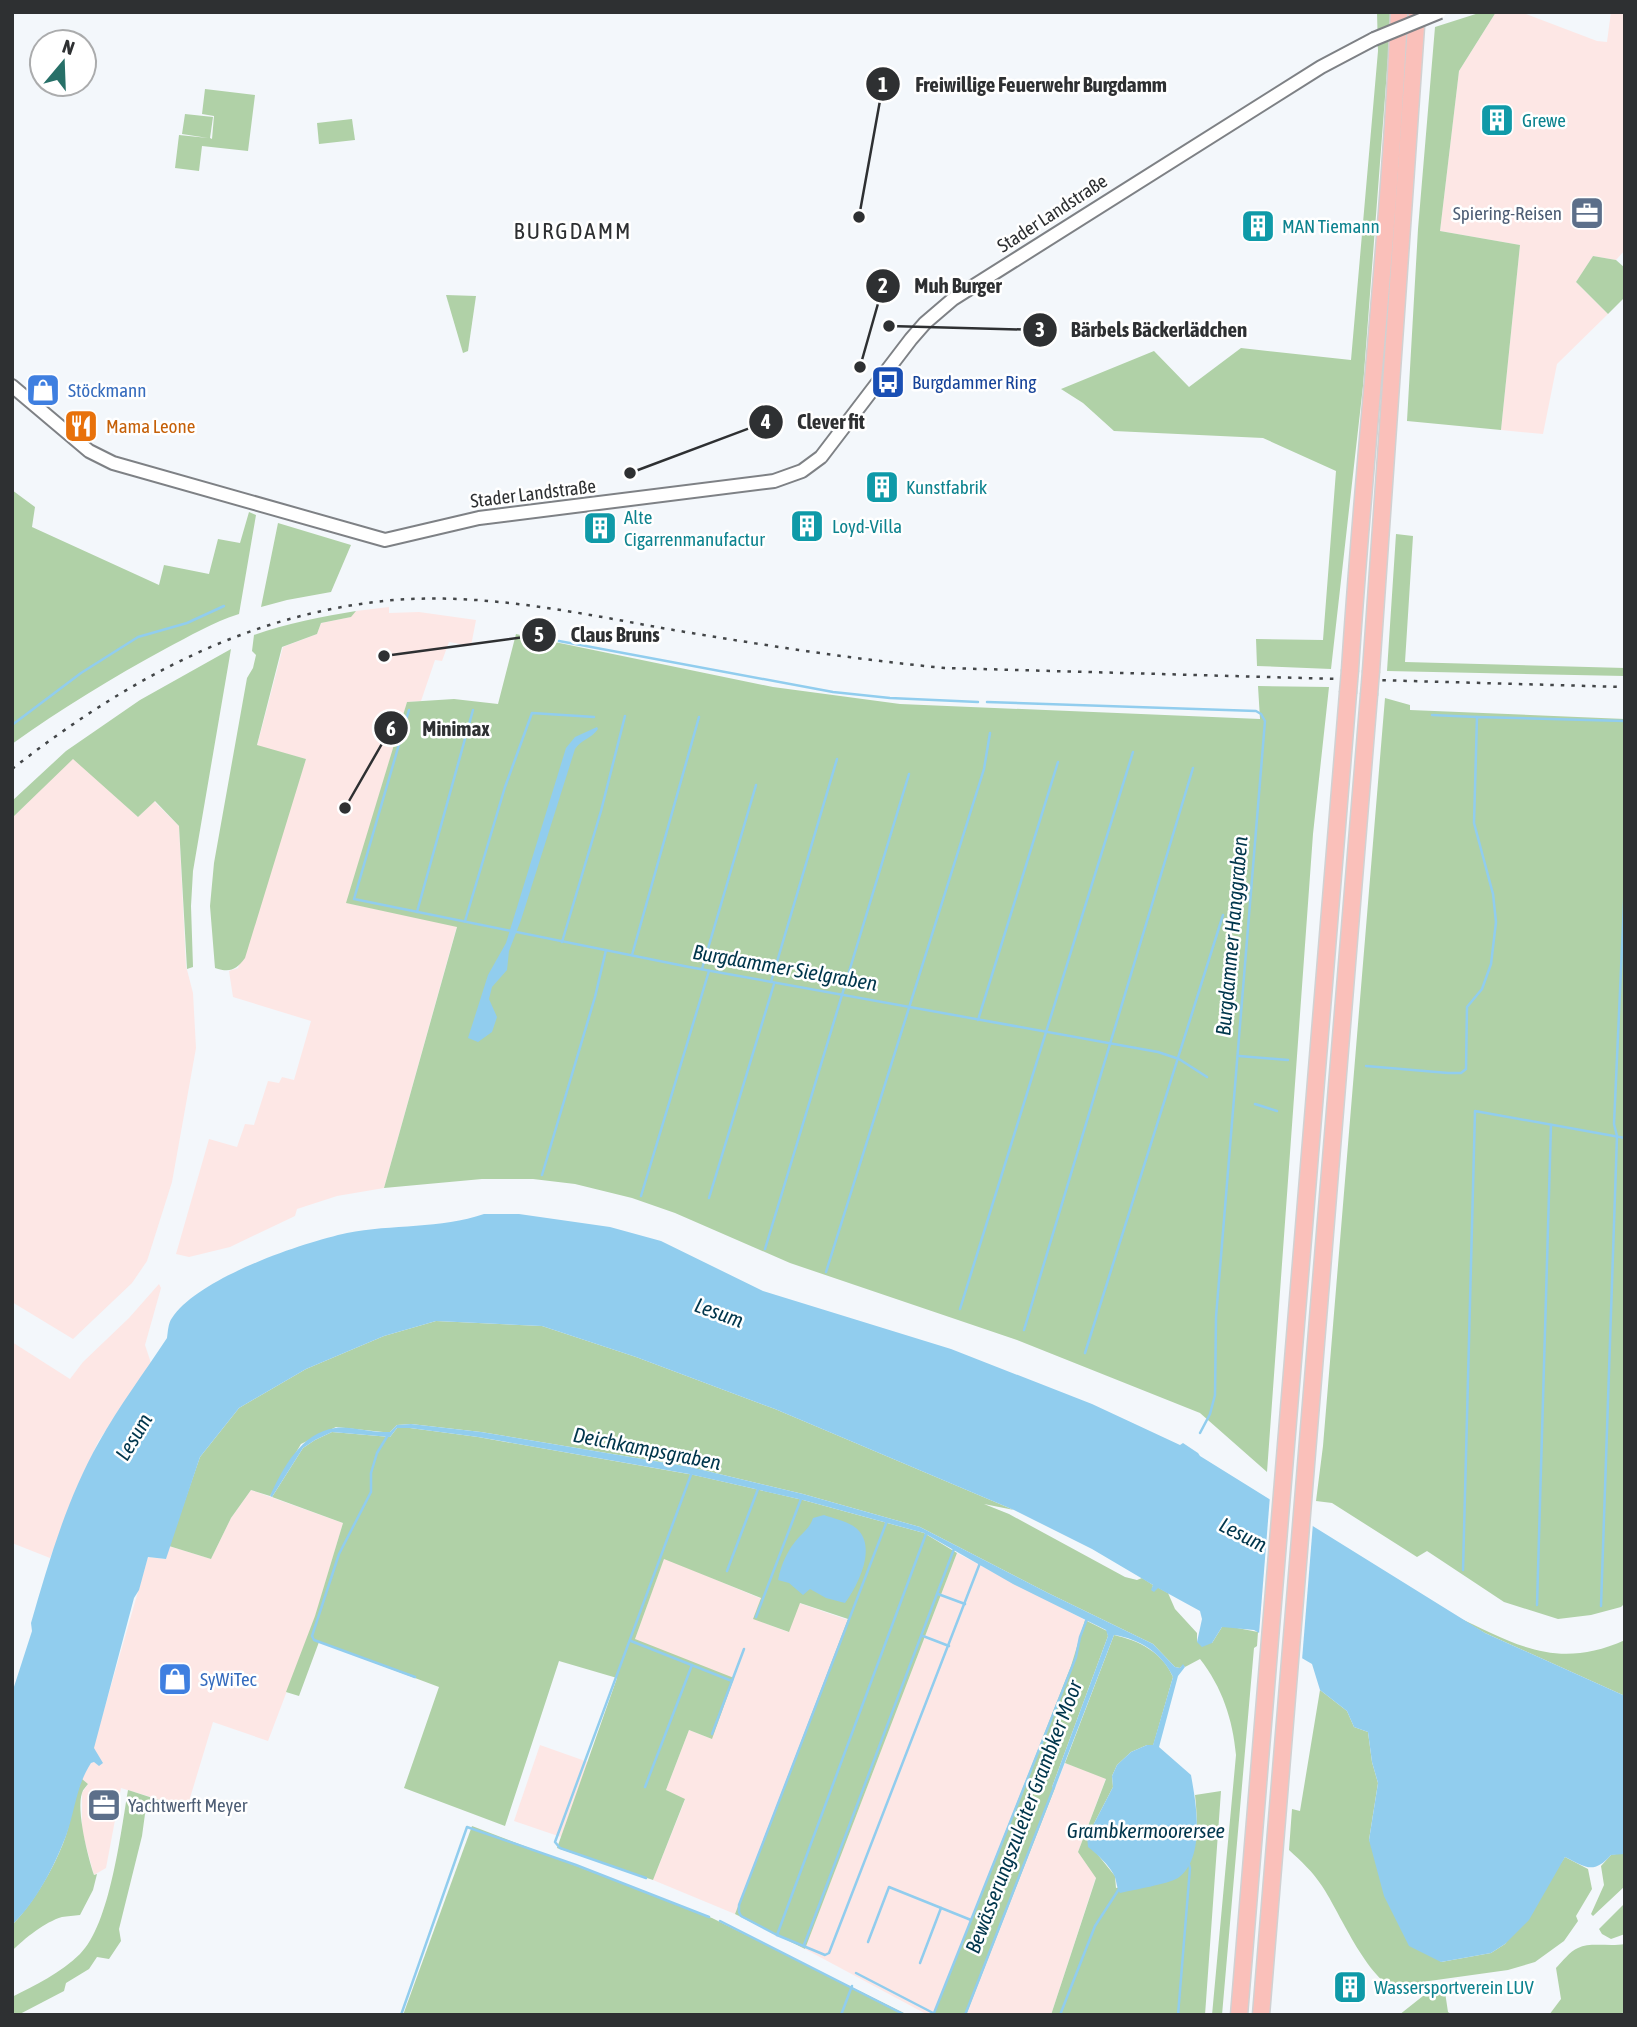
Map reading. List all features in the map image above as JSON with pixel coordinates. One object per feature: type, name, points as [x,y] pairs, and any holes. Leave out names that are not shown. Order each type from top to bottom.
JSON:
[{"type":"highway","points":[[1240,2015],[1350,670],[1360,513],[1391,152],[1399,12]]},
{"type":"highway","points":[[1261,2015],[1371,671],[1417,12]]},
{"type":"street","name":"Stader Landstraße","points":[[12,386],[89,451],[113,463],[385,540],[479,518],[774,481],[802,471],[821,457],[911,339],[953,299],[1321,67],[1374,40],[1440,12]]},
{"type":"shaded area","points":[[1496,12],[1521,12],[1597,41],[1607,42],[1611,12],[1625,12],[1625,250],[1616,260],[1593,256],[1576,282],[1608,314],[1557,364],[1543,434],[1501,430],[1520,245],[1440,231],[1459,71]]},
{"type":"shaded area","points":[[389,607],[389,613],[419,612],[476,620],[471,646],[449,642],[442,661],[435,660],[421,701],[407,702],[347,903],[457,926],[384,1188],[337,1196],[297,1209],[295,1216],[230,1247],[189,1257],[176,1254],[209,1139],[237,1147],[245,1124],[254,1125],[268,1081],[279,1083],[282,1077],[294,1080],[311,1021],[233,997],[229,971],[238,968],[306,759],[257,746],[283,647],[317,634],[321,623],[350,617],[356,611]]},
{"type":"shaded area","points":[[73,758],[138,817],[154,801],[179,826],[186,966],[193,993],[196,1048],[172,1182],[147,1261],[132,1283],[73,1339],[12,1302],[12,818]]},
{"type":"shaded area","points":[[159,1284],[161,1288],[145,1345],[151,1363],[98,1442],[50,1558],[12,1543],[12,1342],[70,1379],[83,1362],[129,1318]]},
{"type":"shaded area","points":[[251,1490],[343,1523],[315,1617],[268,1741],[213,1722],[187,1808],[121,1788],[106,1868],[94,1875],[82,1831],[82,1793],[88,1784],[82,1779],[90,1763],[94,1762],[93,1748],[148,1557],[166,1559],[169,1546],[211,1559],[231,1518]]},
{"type":"shaded area","points":[[957,1553],[1085,1620],[1071,1666],[933,2015],[928,2015],[805,1949]]},
{"type":"shaded area","points":[[664,1558],[762,1599],[754,1619],[788,1632],[799,1603],[848,1620],[735,1914],[653,1880],[685,1800],[666,1790],[689,1730],[712,1739],[635,1639]]},
{"type":"shaded area","points":[[540,1745],[588,1762],[561,1837],[514,1821]]},
{"type":"shaded area","points":[[1065,1763],[1106,1778],[1078,1852],[1096,1877],[1051,2015],[966,2015]]},
{"type":"green space","points":[[1377,12],[1391,12],[1391,18],[1363,386],[1331,669],[1257,666],[1256,639],[1323,640],[1336,471],[1263,438],[1114,431],[1083,403],[1061,389],[1154,351],[1189,387],[1241,348],[1351,360],[1378,51]]},
{"type":"green space","points":[[1482,12],[1496,12],[1459,71],[1440,231],[1520,245],[1501,430],[1407,421],[1418,229],[1435,27]]},
{"type":"green space","points":[[205,89],[255,95],[248,151],[202,146],[199,171],[175,168],[179,135],[208,138],[182,134],[185,114],[213,117],[212,139],[214,116],[202,114]]},
{"type":"green space","points":[[352,119],[355,140],[319,144],[317,123]]},
{"type":"green space","points":[[1593,256],[1616,260],[1625,268],[1625,297],[1608,314],[1576,282]]},
{"type":"green space","points":[[446,295],[476,296],[468,351],[463,353]]},
{"type":"green space","points":[[12,490],[35,507],[32,527],[159,585],[164,565],[209,574],[218,539],[240,543],[249,512],[256,515],[239,614],[202,630],[126,671],[12,744]]},
{"type":"green space","points":[[278,523],[351,545],[331,592],[261,607]]},
{"type":"green space","points":[[1396,534],[1413,536],[1405,662],[1625,668],[1625,676],[1387,671]]},
{"type":"green space","points":[[356,611],[351,617],[321,623],[317,634],[282,647],[257,745],[306,759],[245,958],[232,969],[215,968],[210,906],[214,863],[247,678],[256,655],[252,651],[254,635],[317,618]]},
{"type":"green space","points":[[516,634],[773,687],[900,704],[1260,719],[1258,686],[1329,687],[1313,834],[1267,1472],[1200,1413],[1017,1340],[790,1263],[675,1213],[632,1198],[575,1184],[533,1179],[482,1179],[384,1188],[457,927],[346,903],[407,702],[454,699],[498,704]]},
{"type":"green space","points":[[231,649],[193,871],[193,967],[187,969],[179,826],[155,801],[138,817],[73,759],[12,818],[12,801],[66,751],[140,700]]},
{"type":"green space","points":[[1385,698],[1410,705],[1410,710],[1625,719],[1625,1603],[1621,1607],[1591,1615],[1558,1619],[1504,1602],[1427,1551],[1417,1557],[1332,1503],[1316,1501],[1323,1446]]},
{"type":"green space","points":[[436,1321],[542,1326],[636,1357],[775,1409],[1014,1510],[984,1504],[1009,1514],[1125,1577],[1137,1580],[1142,1578],[1153,1585],[1152,1590],[1157,1587],[1168,1593],[1175,1609],[1197,1633],[1197,1642],[1212,1643],[1222,1627],[1227,1626],[1258,1632],[1257,1646],[1254,1648],[1222,2015],[1212,2015],[1236,1755],[1225,1704],[1208,1670],[1200,1659],[1185,1667],[1175,1667],[1153,1644],[920,1527],[803,1494],[690,1467],[481,1432],[411,1424],[397,1425],[390,1432],[336,1427],[301,1444],[270,1496],[251,1490],[231,1518],[211,1559],[169,1546],[200,1457],[239,1408],[306,1369],[384,1336]]},
{"type":"green space","points":[[397,1428],[478,1437],[694,1475],[803,1500],[924,1533],[957,1553],[805,1949],[735,1914],[848,1619],[800,1603],[789,1632],[753,1619],[761,1598],[664,1559],[635,1639],[734,1678],[712,1739],[689,1730],[666,1790],[685,1799],[653,1880],[557,1848],[617,1678],[559,1661],[505,1826],[404,1788],[439,1687],[319,1642],[299,1696],[286,1692],[315,1616],[343,1523],[272,1497],[303,1448],[315,1440],[332,1432],[390,1437]]},
{"type":"green space","points":[[1453,1615],[1496,1636],[1536,1650],[1578,1653],[1625,1640],[1625,1696],[1485,1633]]},
{"type":"green space","points":[[1085,1620],[1107,1631],[1108,1636],[1052,1787],[1055,1788],[966,2015],[933,2015],[1071,1666]]},
{"type":"green space","points":[[1114,1635],[1149,1649],[1163,1661],[1173,1677],[1153,1746],[1147,1745],[1131,1752],[1117,1765],[1112,1776],[1113,1787],[1087,1837],[1115,1876],[1116,1888],[1185,1870],[1196,1834],[1195,1795],[1221,1791],[1205,2015],[1051,2015],[1096,1878],[1078,1852],[1106,1779],[1065,1763]]},
{"type":"green space","points":[[1320,1690],[1347,1711],[1354,1727],[1368,1732],[1378,1783],[1369,1840],[1441,1962],[1491,1953],[1505,1944],[1565,1857],[1588,1869],[1592,1889],[1576,1916],[1578,1921],[1564,1941],[1535,1962],[1508,1970],[1422,1982],[1404,1993],[1391,1988],[1379,1977],[1357,1947],[1318,1881],[1289,1850],[1292,1809],[1300,1811]]},
{"type":"green space","points":[[82,1779],[88,1784],[82,1792],[80,1810],[86,1846],[94,1875],[97,1874],[93,1890],[80,1915],[62,1917],[49,1923],[12,1951],[12,1925],[37,1894],[58,1856]]},
{"type":"green space","points":[[128,1790],[159,1800],[145,1814],[119,1929],[121,1941],[109,1959],[97,1957],[89,1969],[66,1983],[64,1991],[18,2015],[12,2015],[12,1997],[65,1967],[80,1954],[90,1940],[107,1900]]},
{"type":"green space","points":[[472,1826],[712,1918],[908,2015],[403,2015]]},
{"type":"green space","points":[[1625,1854],[1625,1886],[1593,1916],[1591,1914],[1604,1885],[1601,1866],[1611,1855]]},
{"type":"green space","points":[[1625,1903],[1625,1934],[1611,1939],[1599,1929]]},
{"type":"green space","points":[[1625,1944],[1625,2015],[1549,2015],[1561,1999],[1556,1968],[1569,1954],[1583,1946]]},
{"type":"green space","points":[[1445,1992],[1448,2012],[1453,2015],[1399,2015],[1423,1996]]},
{"type":"water","points":[[597,727],[596,732],[575,749],[509,951],[507,970],[492,987],[489,999],[497,1017],[492,1032],[478,1042],[468,1038],[488,975],[506,943],[566,748],[575,737]]},
{"type":"water","name":"Lesum","points":[[484,1214],[519,1214],[610,1227],[661,1241],[763,1291],[951,1349],[1092,1404],[1180,1445],[1183,1443],[1485,1633],[1625,1696],[1625,1854],[1611,1855],[1594,1867],[1584,1866],[1565,1857],[1529,1920],[1505,1944],[1491,1953],[1441,1962],[1409,1946],[1384,1896],[1369,1840],[1378,1783],[1368,1732],[1354,1727],[1347,1711],[1320,1690],[1312,1664],[1254,1630],[1222,1627],[1212,1643],[1202,1647],[1197,1642],[1202,1619],[1200,1611],[1158,1588],[1154,1592],[1151,1590],[1153,1585],[1092,1549],[1014,1510],[775,1409],[636,1357],[542,1326],[436,1321],[384,1336],[306,1369],[239,1408],[200,1457],[166,1559],[148,1557],[139,1590],[134,1598],[94,1748],[103,1763],[99,1766],[91,1763],[79,1790],[56,1860],[44,1884],[12,1925],[12,1693],[32,1631],[31,1623],[52,1553],[77,1485],[107,1429],[167,1338],[172,1318],[185,1303],[227,1276],[304,1245],[347,1233],[451,1222]]},
{"type":"water","name":"Grambkermoorersee","points":[[411,1424],[481,1432],[690,1467],[803,1494],[920,1527],[1153,1644],[1175,1667],[1180,1668],[1183,1664],[1185,1667],[1178,1676],[1159,1747],[1191,1775],[1197,1829],[1193,1857],[1187,1869],[1173,1880],[1120,1893],[1112,1871],[1088,1847],[1087,1837],[1113,1787],[1112,1776],[1117,1765],[1131,1752],[1153,1745],[1173,1677],[1163,1661],[1141,1644],[1114,1635],[1055,1788],[1052,1787],[1108,1636],[1106,1630],[1013,1584],[924,1533],[803,1500],[689,1474],[478,1437],[410,1428],[397,1428],[390,1437],[332,1432],[303,1448],[272,1497],[270,1496],[295,1453],[303,1444],[323,1431],[353,1428],[390,1432],[397,1425]]},
{"type":"water","points":[[824,1515],[852,1525],[864,1539],[866,1548],[863,1568],[845,1603],[826,1598],[810,1589],[803,1595],[789,1583],[778,1580],[783,1563],[799,1537],[813,1518]]},
{"type":"pier","points":[[1270,1496],[1313,1523],[1302,1660],[1259,1634]]},
{"type":"waterway","points":[[12,725],[81,673],[138,637],[187,623],[224,606]]},
{"type":"waterway","name":"Burgdammer Hanggraben","points":[[559,641],[833,692],[978,702]]},
{"type":"waterway","name":"Burgdammer Hanggraben","points":[[987,702],[1256,711],[1265,721],[1216,1317],[1215,1395],[1210,1414],[1200,1433]]},
{"type":"waterway","name":"Burgdammer Sielgraben","points":[[409,710],[354,899],[689,967],[1158,1052],[1179,1059],[1207,1077]]},
{"type":"waterway","points":[[417,912],[473,710]]},
{"type":"waterway","points":[[465,921],[505,787],[532,713],[594,717]]},
{"type":"waterway","points":[[1432,715],[1477,717]]},
{"type":"waterway","points":[[562,942],[601,811],[625,716]]},
{"type":"waterway","points":[[632,955],[699,717]]},
{"type":"waterway","points":[[1366,1066],[1448,1073],[1461,1073],[1466,1069],[1467,1007],[1482,989],[1491,964],[1496,922],[1493,894],[1474,823],[1477,717],[1625,721]]},
{"type":"waterway","name":"Burgdammer Sielgraben","points":[[826,1272],[984,769],[990,733]]},
{"type":"waterway","name":"Burgdammer Sielgraben","points":[[960,1309],[1133,752]]},
{"type":"waterway","points":[[771,982],[837,759]]},
{"type":"waterway","points":[[978,1020],[1058,762]]},
{"type":"waterway","points":[[1024,1330],[1193,768]]},
{"type":"waterway","points":[[765,1249],[909,774]]},
{"type":"waterway","points":[[702,969],[756,785]]},
{"type":"waterway","points":[[1601,1606],[1617,1136],[1614,1124],[1625,881]]},
{"type":"waterway","points":[[1085,1353],[1223,915]]},
{"type":"waterway","points":[[542,1175],[595,997],[606,950]]},
{"type":"waterway","points":[[641,1196],[709,971]]},
{"type":"waterway","points":[[709,1198],[774,984]]},
{"type":"waterway","points":[[1239,1056],[1288,1060]]},
{"type":"waterway","name":"Burgdammer Sielgraben","points":[[1255,1104],[1277,1111]]},
{"type":"waterway","points":[[1463,1570],[1475,1111],[1625,1138]]},
{"type":"waterway","points":[[1537,1605],[1551,1125]]},
{"type":"waterway","name":"Deichkampsgraben","points":[[388,1435],[377,1453],[371,1473],[371,1492],[339,1554],[312,1636],[314,1640],[415,1677]]},
{"type":"waterway","points":[[646,1878],[560,1848],[555,1842],[692,1472]]},
{"type":"waterway","points":[[727,1571],[758,1489]]},
{"type":"waterway","points":[[756,1617],[801,1499]]},
{"type":"waterway","points":[[887,1521],[739,1905],[741,1916],[777,1935],[825,1955],[829,1953],[980,1563]]},
{"type":"waterway","points":[[777,1935],[926,1534]]},
{"type":"waterway","points":[[804,1945],[954,1549]]},
{"type":"waterway","points":[[938,1594],[965,1604]]},
{"type":"waterway","points":[[934,2013],[1076,1657],[1087,1619]]},
{"type":"waterway","points":[[923,1636],[949,1646]]},
{"type":"waterway","points":[[631,1641],[732,1681]]},
{"type":"waterway","points":[[712,1734],[744,1649]]},
{"type":"waterway","points":[[645,1787],[692,1665]]},
{"type":"waterway","name":"Bewässerungszuleiter Grambker Moor","points":[[965,2015],[1054,1787]]},
{"type":"waterway","points":[[401,2015],[467,1827],[576,1865],[709,1917]]},
{"type":"waterway","points":[[1178,2015],[1190,1868],[1188,1861]]},
{"type":"waterway","points":[[868,1942],[889,1887],[971,1920]]},
{"type":"waterway","points":[[1060,2015],[1095,1926],[1119,1889]]},
{"type":"waterway","points":[[920,1963],[941,1908]]},
{"type":"waterway","points":[[720,1921],[905,2015]]},
{"type":"waterway","points":[[856,1973],[937,2015]]},
{"type":"waterway","points":[[841,2015],[852,1986]]},
{"type":"railway","points":[[12,769],[99,707],[191,656],[288,619],[340,607],[394,600],[461,599],[529,605],[768,645],[945,668],[1625,687]]},
{"type":"place","name":"Grewe","points":[[1497,120]]},
{"type":"place","name":"Spiering-Reisen","points":[[1587,213]]},
{"type":"place","name":"Freiwillige Feuerwehr Burgdamm","points":[[859,217]]},
{"type":"place","name":"MAN Tiemann","points":[[1258,226]]},
{"type":"place","name":"Bärbels Bäckerlädchen","points":[[889,326]]},
{"type":"place","name":"Muh Burger","points":[[860,367]]},
{"type":"place","name":"Burgdammer Ring","points":[[888,382]]},
{"type":"place","name":"Stöckmann","points":[[43,390]]},
{"type":"place","name":"Mama Leone","points":[[81,426]]},
{"type":"place","name":"Clever fit","points":[[630,473]]},
{"type":"place","name":"Kunstfabrik","points":[[882,487]]},
{"type":"place","name":"Loyd-Villa","points":[[807,526]]},
{"type":"place","name":"Alte Cigarrenmanufactur","points":[[600,528]]},
{"type":"place","name":"Claus Bruns","points":[[384,656]]},
{"type":"place","name":"Minimax","points":[[345,808]]},
{"type":"place","name":"SyWiTec","points":[[175,1679]]},
{"type":"place","name":"Yachtwerft Meyer","points":[[104,1805]]},
{"type":"place","name":"Wassersportverein LUV","points":[[1350,1987]]},
{"type":"district","name":"BURGDAMM","points":[[573,231]]}]
